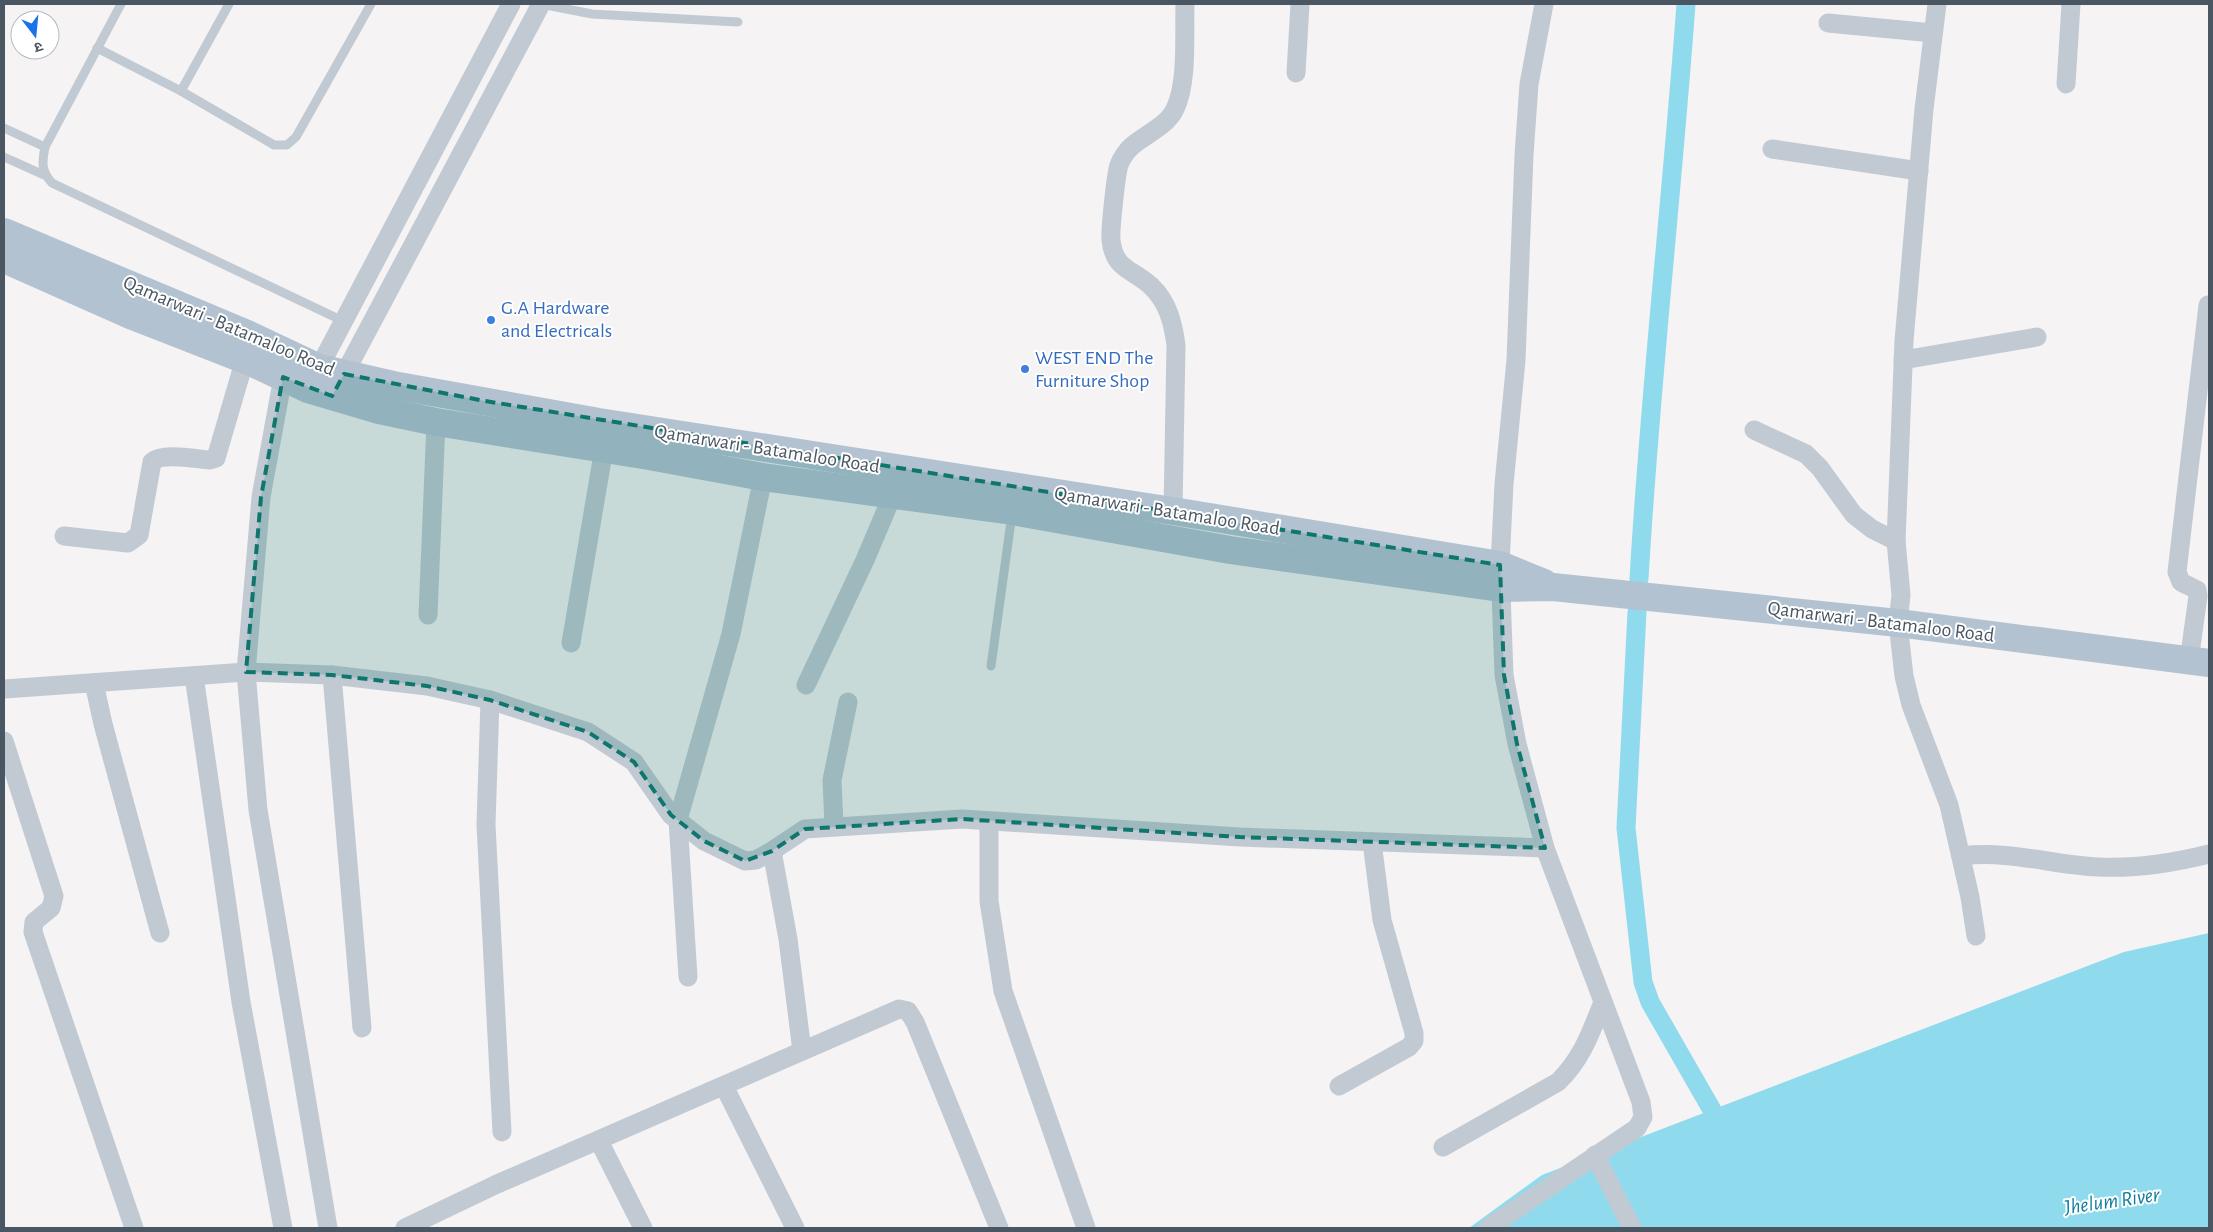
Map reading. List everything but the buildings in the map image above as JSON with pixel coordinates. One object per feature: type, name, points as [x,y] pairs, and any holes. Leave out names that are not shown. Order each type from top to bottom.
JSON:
[{"type":"main road","name":"Qamarwari - Batamaloo Road","points":[[4,232],[247,334],[326,382],[379,410],[436,422],[604,448],[763,477],[1012,511],[1230,550],[1500,576]]},
{"type":"main road","name":"Qamarwari - Batamaloo Road","points":[[4,259],[130,315],[283,377],[326,382],[393,385],[599,422],[1173,511],[1553,587],[1898,623],[2199,662]]},
{"type":"street","points":[[326,382],[343,321],[511,4]]},
{"type":"street","points":[[326,382],[541,4]]},
{"type":"street","points":[[1173,511],[1176,345],[1173,322],[1164,302],[1151,286],[1121,267],[1113,254],[1111,238],[1119,164],[1129,148],[1163,124],[1174,111],[1181,93],[1185,4]]},
{"type":"street","points":[[1296,73],[1300,4]]},
{"type":"street","points":[[1488,1228],[1598,1162],[1637,1128],[1643,1117],[1641,1102],[1545,848],[1517,744],[1504,675],[1500,576],[1516,360],[1524,155],[1529,84],[1544,4]]},
{"type":"street","points":[[1937,4],[1918,171],[1903,360],[1896,541],[1901,595],[1898,623],[1904,676],[1911,706],[1949,805],[1976,936]]},
{"type":"street","points":[[2066,84],[2071,4]]},
{"type":"street","points":[[1828,23],[1934,32]]},
{"type":"street","points":[[1772,149],[1918,171]]},
{"type":"street","points":[[2199,662],[2197,590],[2181,582],[2177,572],[2208,304]]},
{"type":"street","points":[[1903,360],[2037,337]]},
{"type":"street","points":[[64,536],[128,543],[135,539],[139,535],[154,459],[164,457],[210,460],[216,458],[245,360]]},
{"type":"street","points":[[283,377],[261,497],[246,672],[258,810],[328,1228]]},
{"type":"street","points":[[428,615],[436,422]]},
{"type":"street","points":[[1754,430],[1806,454],[1820,468],[1854,515],[1872,529],[1896,541]]},
{"type":"street","points":[[571,643],[604,448]]},
{"type":"street","points":[[688,977],[678,820],[731,634],[763,477]]},
{"type":"street","points":[[806,685],[865,560],[893,494]]},
{"type":"street","points":[[4,689],[246,672],[332,675],[427,686],[490,700],[588,732],[634,762],[662,804],[678,820],[704,841],[741,860],[756,860],[805,829],[962,819],[1240,837],[1545,848]]},
{"type":"street","points":[[332,675],[362,1028]]},
{"type":"street","points":[[194,676],[240,1002],[283,1228]]},
{"type":"street","points":[[94,683],[160,933]]},
{"type":"street","points":[[490,700],[486,825],[502,1132]]},
{"type":"street","points":[[834,826],[832,780],[848,702]]},
{"type":"street","points":[[4,741],[54,896],[52,908],[34,922],[33,932],[134,1228]]},
{"type":"street","points":[[989,821],[990,901],[1003,992],[1086,1228]]},
{"type":"street","points":[[1339,1086],[1409,1047],[1414,1041],[1414,1033],[1382,920],[1372,842]]},
{"type":"street","points":[[772,851],[788,939],[802,1051]]},
{"type":"street","points":[[1961,856],[2000,853],[2065,863],[2107,867],[2139,867],[2178,862],[2209,854]]},
{"type":"street","points":[[1443,1147],[1558,1082],[1572,1068],[1582,1053],[1603,1002]]},
{"type":"street","points":[[405,1228],[440,1221],[599,1141],[899,1009],[908,1011],[915,1022],[999,1228]]},
{"type":"street","points":[[724,1086],[795,1228]]},
{"type":"street","points":[[599,1141],[643,1228]]},
{"type":"street","points":[[1598,1162],[1632,1228]]},
{"type":"lane","points":[[44,175],[42,164],[45,146],[121,4]]},
{"type":"lane","points":[[181,92],[229,4]]},
{"type":"lane","points":[[97,48],[181,92],[274,145],[287,145],[296,137],[371,4]]},
{"type":"lane","points":[[541,4],[592,14],[738,22]]},
{"type":"lane","points":[[4,128],[45,146]]},
{"type":"lane","points":[[4,158],[44,175],[52,183],[343,321]]},
{"type":"lane","points":[[991,666],[1012,511]]},
{"type":"highlighted area","points":[[344,374],[485,401],[1500,565],[1504,675],[1517,744],[1545,848],[1240,837],[962,819],[805,829],[772,851],[745,861],[704,841],[671,815],[634,762],[588,732],[490,700],[427,686],[332,675],[246,672],[261,497],[283,377],[332,396]]},
{"type":"water","name":"Jhelum River","points":[[2209,933],[2209,1228],[1469,1228],[1542,1175],[2124,952]]},
{"type":"waterway","points":[[1639,579],[1649,435],[1686,4]]},
{"type":"waterway","points":[[1637,612],[1626,828],[1643,982],[1650,1002],[1712,1110]]},
{"type":"place","name":"G.A Hardware and Electricals","points":[[491,320]]},
{"type":"place","name":"WEST END The Furniture Shop","points":[[1025,369]]}]
